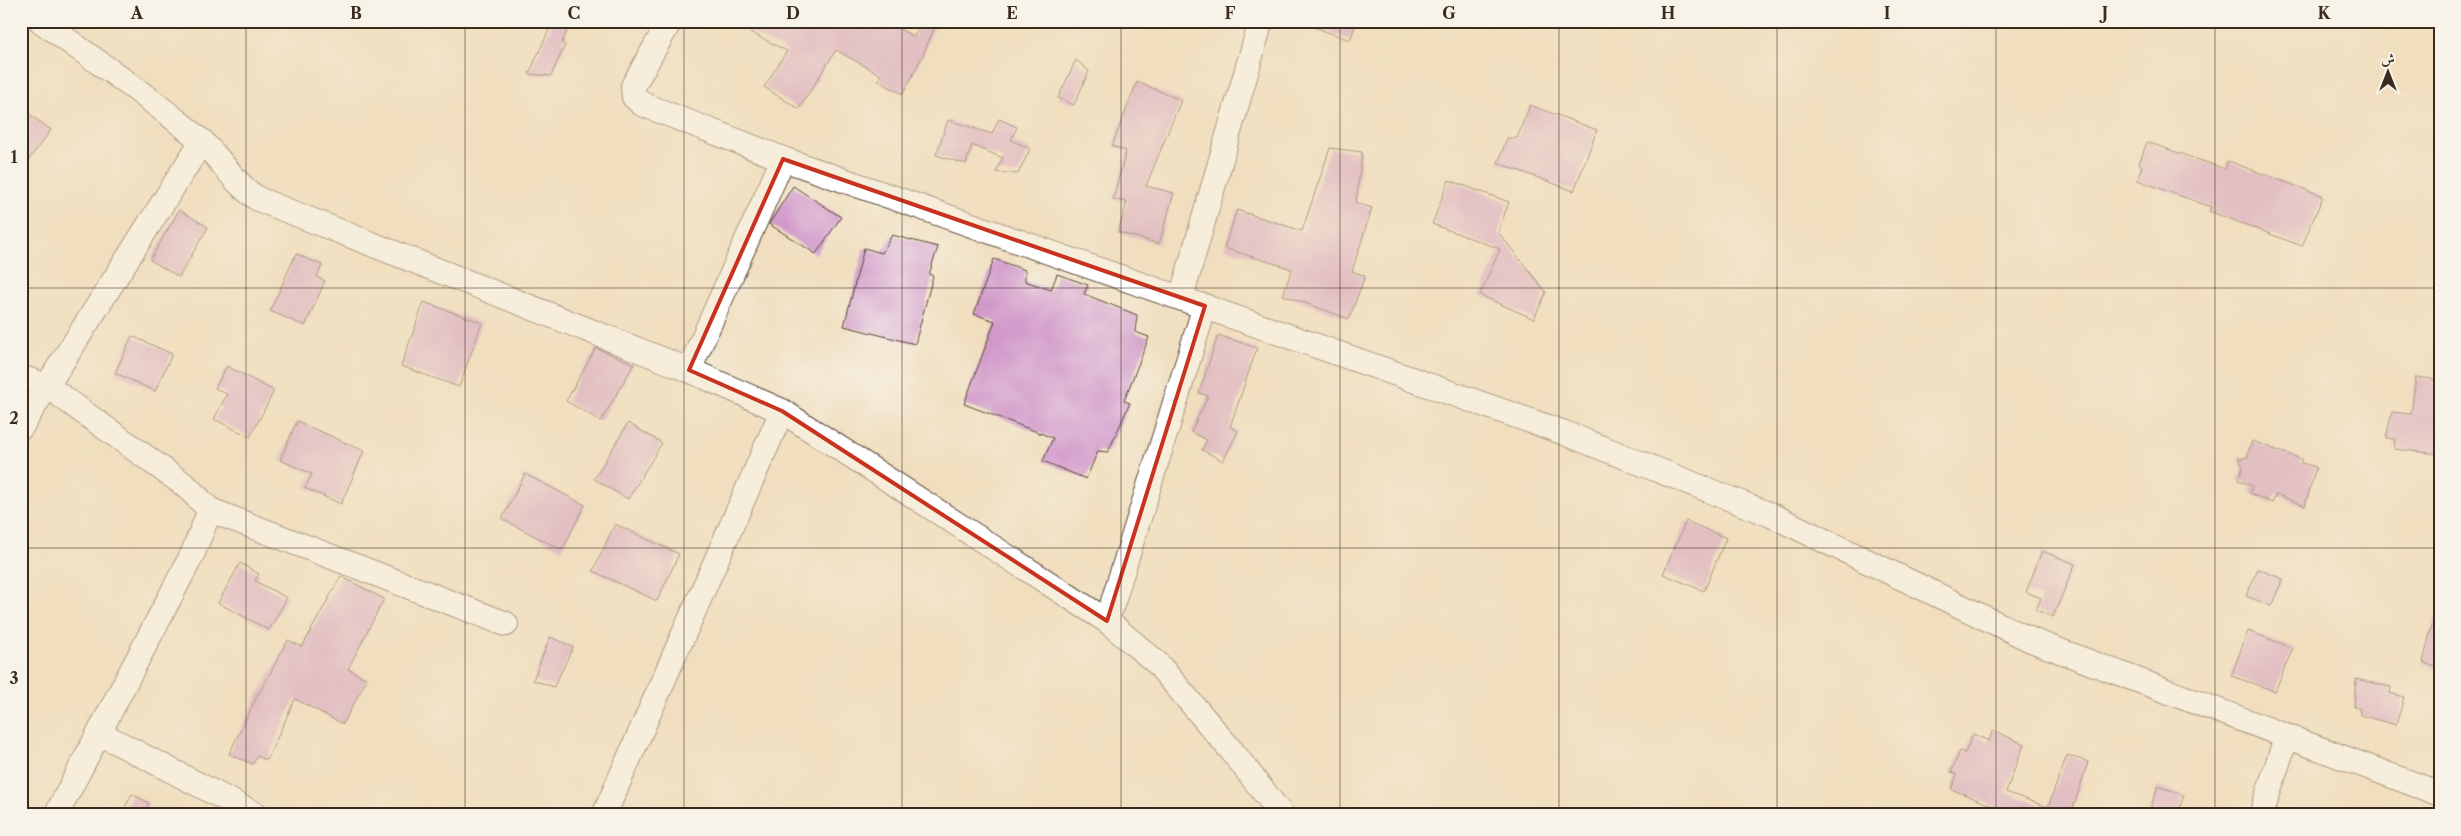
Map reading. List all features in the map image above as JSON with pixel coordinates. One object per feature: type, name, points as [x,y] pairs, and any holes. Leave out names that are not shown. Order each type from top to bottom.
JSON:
[{"type":"street","points":[[41,21],[158,106],[202,142],[244,190],[258,199],[689,370],[782,410],[1107,620],[1157,663],[1231,750],[1282,815]]},
{"type":"street","points":[[670,21],[634,86],[634,97],[642,104],[783,159],[1562,432],[1762,511],[2031,640],[2286,738],[2440,794]]},
{"type":"street","points":[[1181,298],[1261,21]]},
{"type":"street","points":[[21,427],[202,142]]},
{"type":"street","points":[[689,370],[783,159]]},
{"type":"street","points":[[1107,620],[1205,306]]},
{"type":"street","points":[[21,377],[48,386],[186,486],[210,510],[506,624]]},
{"type":"street","points":[[604,815],[782,410]]},
{"type":"street","points":[[56,815],[192,555],[210,510]]},
{"type":"street","points":[[100,733],[257,815]]},
{"type":"street","points":[[2261,815],[2286,738]]},
{"type":"highlighted area","points":[[783,159],[1205,306],[1107,621],[782,411],[689,370]]},
{"type":"building","points":[[553,21],[571,21],[562,43],[565,45],[551,76],[529,74]]},
{"type":"building","points":[[728,21],[885,21],[914,37],[921,21],[937,21],[923,55],[903,94],[878,81],[881,75],[836,50],[799,109],[764,87],[787,51]]},
{"type":"building","points":[[1306,21],[1357,21],[1350,40],[1305,24]]},
{"type":"building","points":[[1076,60],[1089,71],[1074,105],[1058,98]]},
{"type":"building","points":[[1137,82],[1181,100],[1146,186],[1174,193],[1159,244],[1118,232],[1127,202],[1113,199],[1126,151],[1112,146]]},
{"type":"building","points":[[1530,105],[1597,130],[1574,191],[1498,163],[1507,138],[1517,138]]},
{"type":"building","points":[[21,108],[51,130],[21,170]]},
{"type":"building","points":[[999,119],[1017,127],[1011,140],[1030,149],[1018,174],[996,172],[1003,158],[972,145],[966,164],[936,155],[948,120],[992,134]]},
{"type":"building","points":[[2147,142],[2225,169],[2228,161],[2323,196],[2302,246],[2209,211],[2211,207],[2137,180],[2142,166],[2139,164]]},
{"type":"building","points":[[1330,148],[1362,152],[1356,203],[1372,208],[1352,271],[1365,276],[1349,319],[1283,295],[1292,269],[1224,248],[1237,210],[1302,231]]},
{"type":"building","points":[[1449,180],[1509,202],[1498,232],[1546,292],[1534,319],[1480,295],[1500,249],[1432,224]]},
{"type":"building","points":[[793,186],[841,217],[816,254],[769,224]]},
{"type":"building","points":[[179,210],[208,227],[179,277],[150,260]]},
{"type":"building","points":[[892,235],[938,247],[929,274],[933,276],[915,344],[844,326],[864,248],[882,253]]},
{"type":"building","points":[[296,254],[322,265],[317,277],[325,281],[305,326],[270,311]]},
{"type":"building","points":[[994,259],[1025,270],[1025,281],[1051,290],[1057,274],[1088,285],[1084,294],[1137,315],[1135,332],[1149,337],[1124,401],[1130,403],[1108,452],[1098,451],[1086,479],[1043,461],[1053,438],[964,404],[995,321],[974,314]]},
{"type":"building","points":[[424,302],[482,323],[459,387],[401,366]]},
{"type":"building","points":[[1218,335],[1257,348],[1230,427],[1238,431],[1223,461],[1202,450],[1207,440],[1191,432],[1208,396],[1199,393]]},
{"type":"building","points":[[132,336],[172,354],[155,391],[115,373]]},
{"type":"building","points":[[596,348],[634,364],[601,421],[566,401]]},
{"type":"building","points":[[227,366],[274,391],[250,437],[214,419],[227,394],[215,388]]},
{"type":"building","points":[[2416,377],[2440,380],[2440,454],[2394,449],[2395,439],[2386,438],[2392,412],[2411,414]]},
{"type":"building","points":[[297,421],[364,451],[341,504],[305,488],[312,474],[280,460]]},
{"type":"building","points":[[628,423],[662,443],[628,499],[594,479]]},
{"type":"building","points":[[2252,441],[2301,459],[2301,463],[2316,467],[2305,506],[2276,494],[2272,503],[2250,493],[2252,486],[2238,480],[2243,467],[2238,458],[2247,458]]},
{"type":"building","points":[[525,474],[585,505],[562,550],[502,519]]},
{"type":"building","points":[[1686,521],[1726,538],[1704,591],[1663,574]]},
{"type":"building","points":[[615,524],[679,554],[657,601],[593,571]]},
{"type":"building","points":[[2042,551],[2075,564],[2053,617],[2036,610],[2041,598],[2026,592]]},
{"type":"building","points":[[240,563],[259,574],[255,581],[287,598],[269,630],[218,603]]},
{"type":"building","points":[[2258,569],[2283,579],[2271,606],[2246,596]]},
{"type":"building","points":[[341,576],[384,599],[348,669],[367,679],[343,724],[295,699],[267,760],[257,756],[253,764],[229,754],[259,692],[288,640],[302,647]]},
{"type":"building","points":[[2434,617],[2440,618],[2440,669],[2423,662]]},
{"type":"building","points":[[2248,631],[2293,648],[2275,691],[2231,676]]},
{"type":"building","points":[[550,637],[573,647],[554,687],[533,680]]},
{"type":"building","points":[[2356,679],[2391,687],[2390,693],[2404,697],[2396,725],[2360,715],[2360,709],[2354,707]]},
{"type":"building","points":[[1993,730],[2024,744],[2006,792],[2048,807],[2067,755],[2088,762],[2071,815],[2015,815],[1951,789],[1957,775],[1951,772],[1960,751],[1965,753],[1973,734],[1989,741]]},
{"type":"building","points":[[2158,786],[2184,795],[2177,815],[2148,815]]},
{"type":"building","points":[[132,794],[149,803],[143,815],[121,815]]}]
